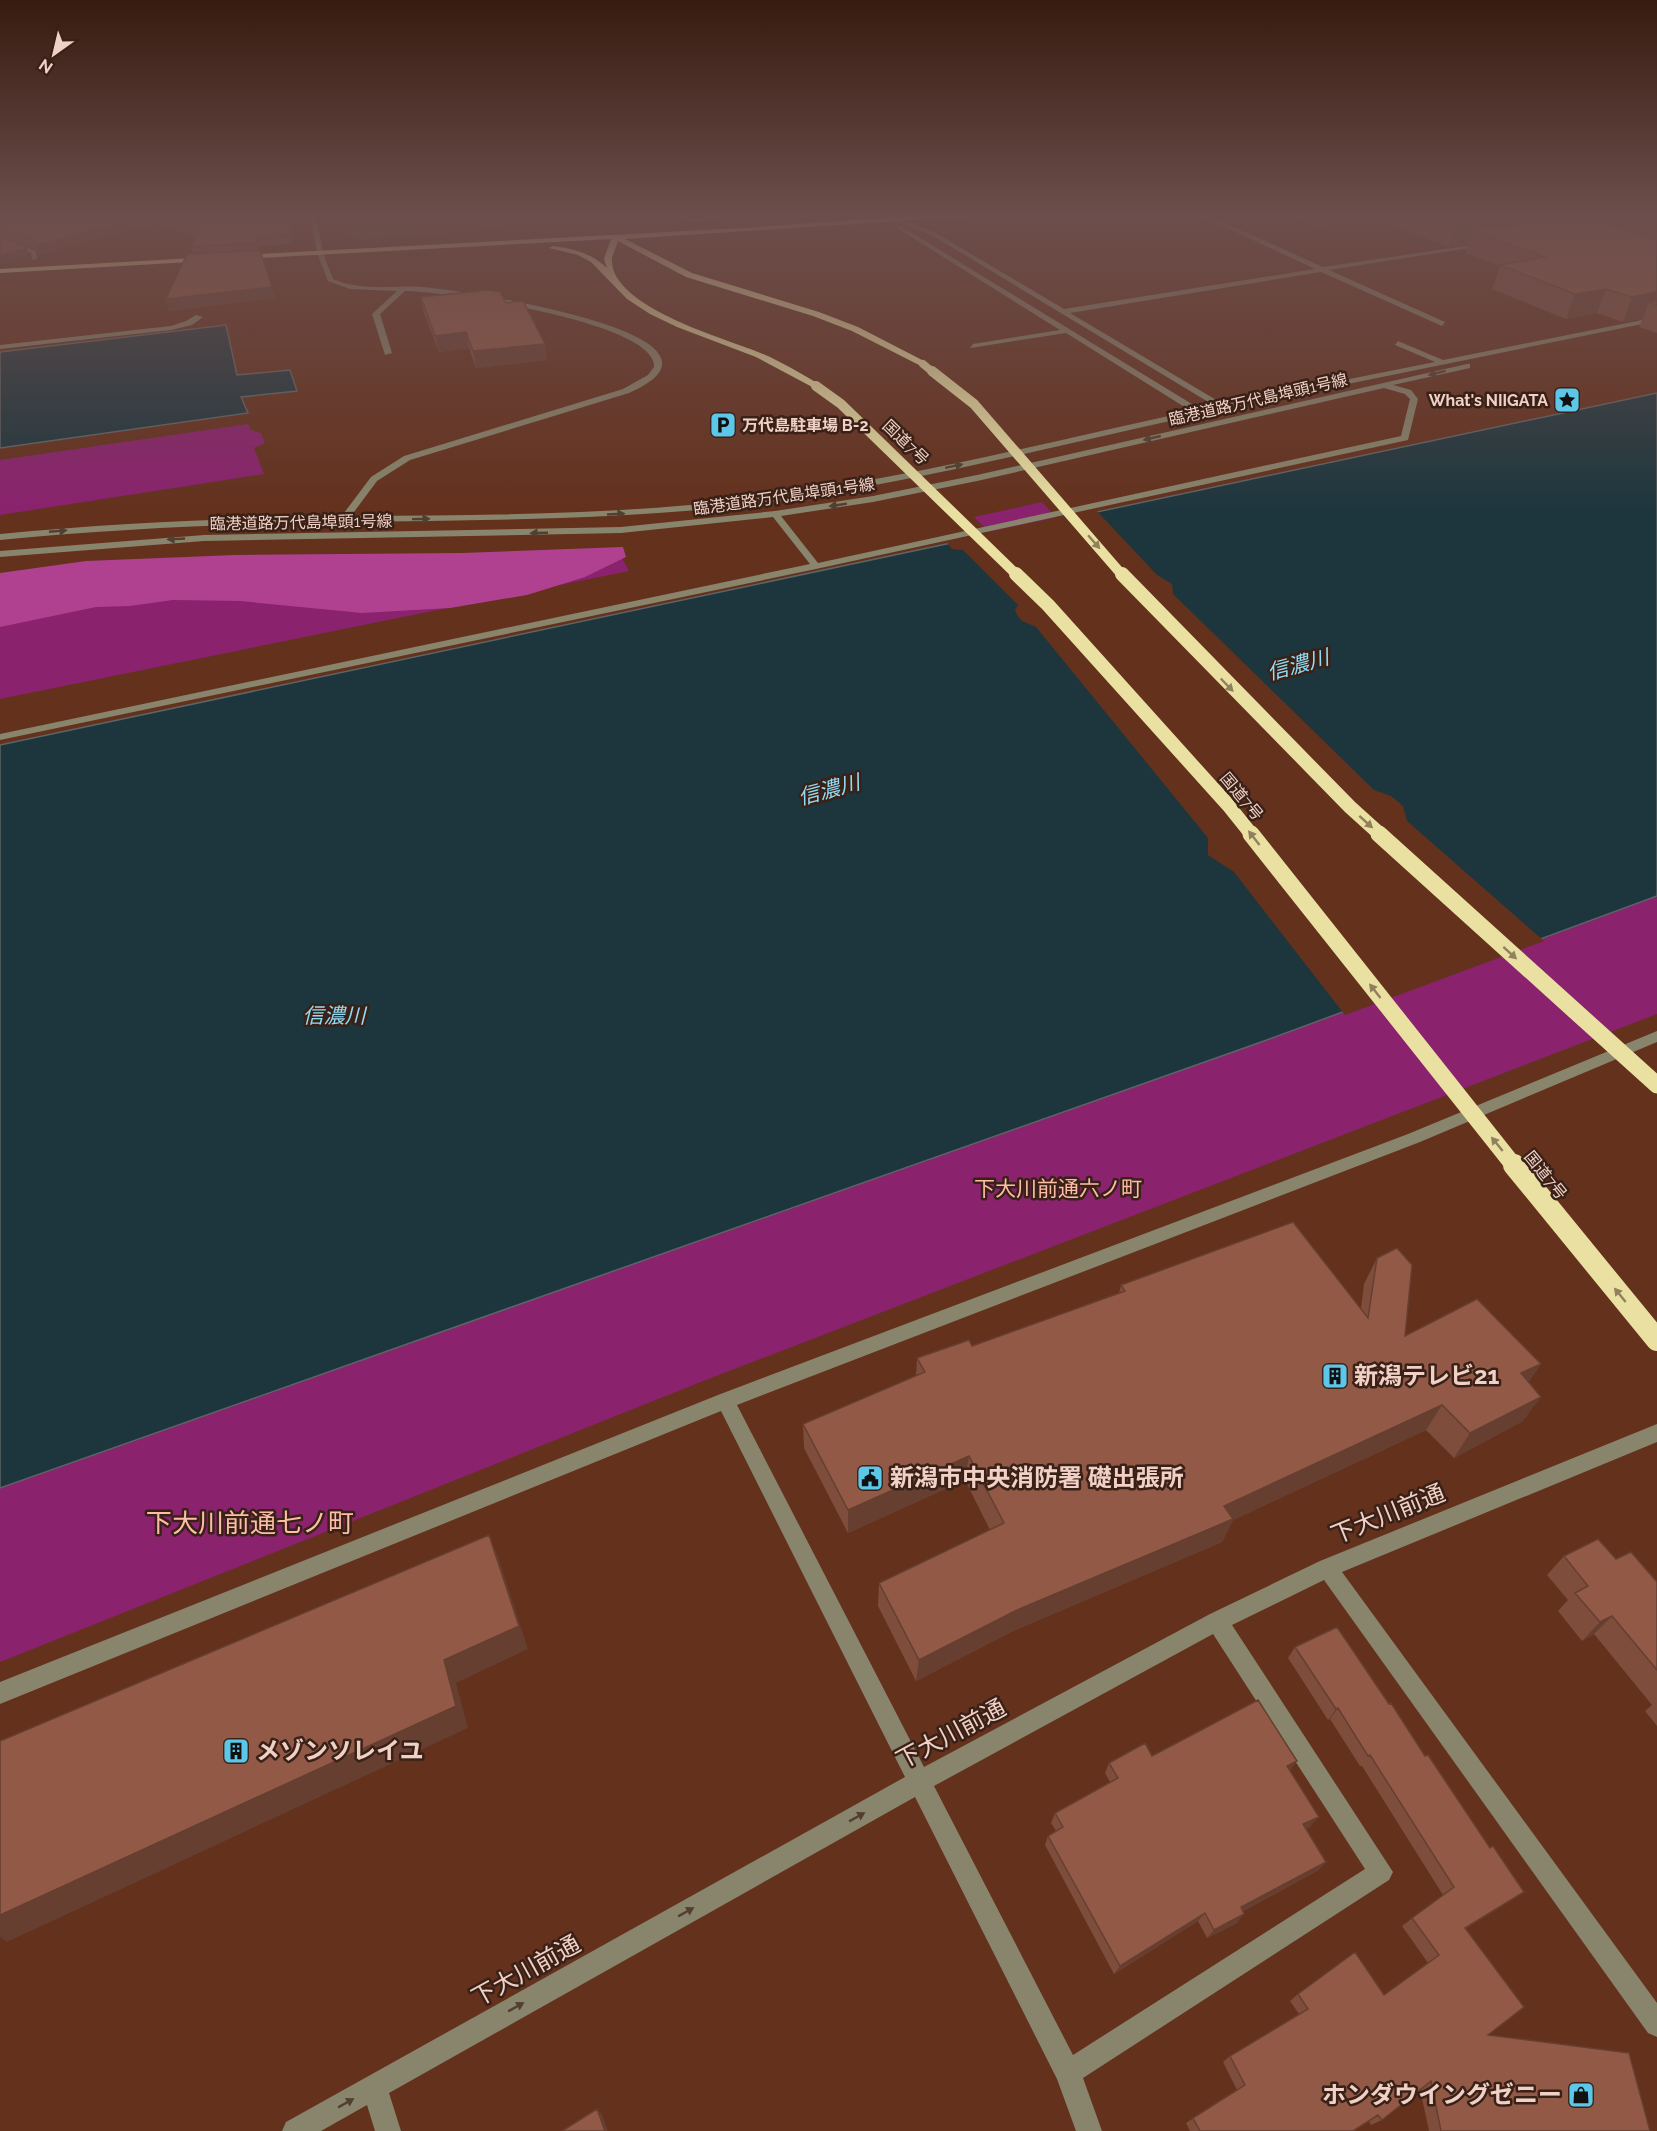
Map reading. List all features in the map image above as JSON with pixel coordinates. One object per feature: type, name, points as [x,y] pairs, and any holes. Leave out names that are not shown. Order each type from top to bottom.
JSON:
[{"type":"highway","name":"国道7号","points":[[655,312],[772,361],[816,386],[841,404],[1048,604],[1228,805],[1493,1140],[1657,1340]]},
{"type":"highway","points":[[811,312],[855,329],[923,364],[974,404],[1136,590],[1342,800],[1657,1085]]},
{"type":"street","points":[[378,312],[376,314],[388,353]]},
{"type":"street","points":[[334,536],[366,485],[376,474],[392,465],[626,391],[649,378],[658,366],[659,360],[654,351],[642,342],[557,312]]},
{"type":"street","points":[[1035,312],[1197,412],[1229,420]]},
{"type":"street","points":[[1063,312],[1224,407],[1229,420]]},
{"type":"street","points":[[1417,312],[1442,324]]},
{"type":"street","points":[[0,348],[171,327],[189,323],[199,317]]},
{"type":"street","name":"臨港道路万代島埠頭1号線","points":[[0,537],[181,523],[585,516],[763,500],[875,483],[1440,361],[1554,341],[1657,319]]},
{"type":"street","points":[[973,346],[1065,331]]},
{"type":"street","name":"臨港道路万代島埠頭1号線","points":[[0,554],[204,537],[621,530],[775,514],[873,499],[1387,386],[1505,357],[1554,341]]},
{"type":"street","points":[[1398,343],[1440,361]]},
{"type":"street","points":[[0,737],[816,566],[1405,438],[1414,399],[1408,392],[1387,386]]},
{"type":"street","points":[[775,514],[816,566]]},
{"type":"street","points":[[0,1693],[82,1658],[725,1401],[1414,1138],[1657,1036]]},
{"type":"street","points":[[725,1401],[1068,2073],[1089,2131]]},
{"type":"street","name":"下大川前通","points":[[295,2131],[919,1782],[1217,1622],[1327,1568],[1657,1433]]},
{"type":"street","points":[[1327,1568],[1657,2024]]},
{"type":"street","points":[[1068,2073],[1381,1872],[1217,1622]]},
{"type":"street","points":[[374,2087],[388,2131]]},
{"type":"shaded area","points":[[248,424],[251,430],[261,433],[265,443],[254,448],[264,474],[0,515],[0,460]]},
{"type":"shaded area","points":[[1042,502],[1127,596],[1490,958],[1657,896],[1657,1014],[711,1378],[0,1662],[0,1488],[1264,1041],[1059,601],[974,517]]},
{"type":"shaded area","points":[[616,547],[629,571],[0,699],[0,574],[536,553]]},
{"type":"shaded area","points":[[623,547],[626,557],[585,577],[527,595],[450,608],[362,613],[240,601],[173,600],[130,606],[96,607],[0,627],[0,573],[86,561],[235,555],[462,553]]},
{"type":"water","points":[[226,325],[237,375],[290,370],[297,391],[241,397],[248,413],[0,448],[0,352]]},
{"type":"water","name":"信濃川","points":[[1657,393],[1657,896],[1264,1041],[0,1488],[0,745]]},
{"type":"pier","points":[[1095,509],[1157,575],[1172,584],[1173,594],[1374,790],[1391,796],[1403,806],[1407,821],[1544,941],[1345,1015],[1234,872],[1208,855],[1208,838],[1036,627],[1022,621],[1017,615],[1015,610],[1018,605],[963,550],[952,549],[946,541]]},
{"type":"building","points":[[427,312],[529,312],[545,344],[473,351],[466,332],[435,336]]},
{"type":"building","points":[[1293,1222],[1368,1318],[1377,1258],[1397,1248],[1412,1265],[1405,1336],[1477,1299],[1541,1364],[1521,1373],[1541,1397],[1470,1433],[1442,1405],[1224,1506],[1233,1519],[1017,1610],[919,1660],[879,1583],[1004,1523],[969,1456],[848,1510],[803,1424],[925,1372],[917,1358],[969,1340],[972,1346],[1125,1291],[1121,1285]]},
{"type":"building","name":"メゾンソレイユ","points":[[489,1535],[519,1626],[444,1660],[456,1706],[0,1915],[0,1741]]},
{"type":"building","points":[[1598,1539],[1616,1559],[1631,1552],[1657,1582],[1657,1670],[1612,1616],[1600,1622],[1575,1593],[1588,1586],[1564,1556]]},
{"type":"building","points":[[1337,1627],[1425,1756],[1428,1755],[1490,1848],[1493,1846],[1524,1892],[1465,1928],[1524,2007],[1488,2035],[1629,2053],[1650,2131],[1441,2131],[1431,2081],[1382,2120],[1378,2115],[1353,2131],[1200,2131],[1193,2118],[1245,2085],[1230,2056],[1308,2009],[1298,1994],[1355,1952],[1384,1995],[1439,1955],[1412,1918],[1454,1887],[1370,1755],[1368,1756],[1295,1647]]},
{"type":"building","points":[[1258,1700],[1297,1761],[1287,1766],[1319,1817],[1303,1824],[1326,1862],[1241,1907],[1244,1914],[1214,1930],[1205,1913],[1120,1966],[1048,1836],[1063,1827],[1055,1813],[1118,1778],[1109,1763],[1145,1743],[1152,1756]]},
{"type":"building","points":[[597,2109],[605,2131],[562,2131]]},
{"type":"place","name":"What's NIIGATA","points":[[1567,400]]},
{"type":"place","name":"万代島駐車場 B-2","points":[[723,425]]},
{"type":"place","name":"新潟テレビ21","points":[[1335,1376]]},
{"type":"place","name":"新潟市中央消防署 礎出張所","points":[[870,1478]]},
{"type":"place","name":"メゾンソレイユ","points":[[236,1751]]},
{"type":"place","name":"ホンダウイングゼニー","points":[[1581,2095]]},
{"type":"district","name":"下大川前通六ノ町","points":[[1058,1189]]},
{"type":"district","name":"下大川前通七ノ町","points":[[250,1523]]}]
